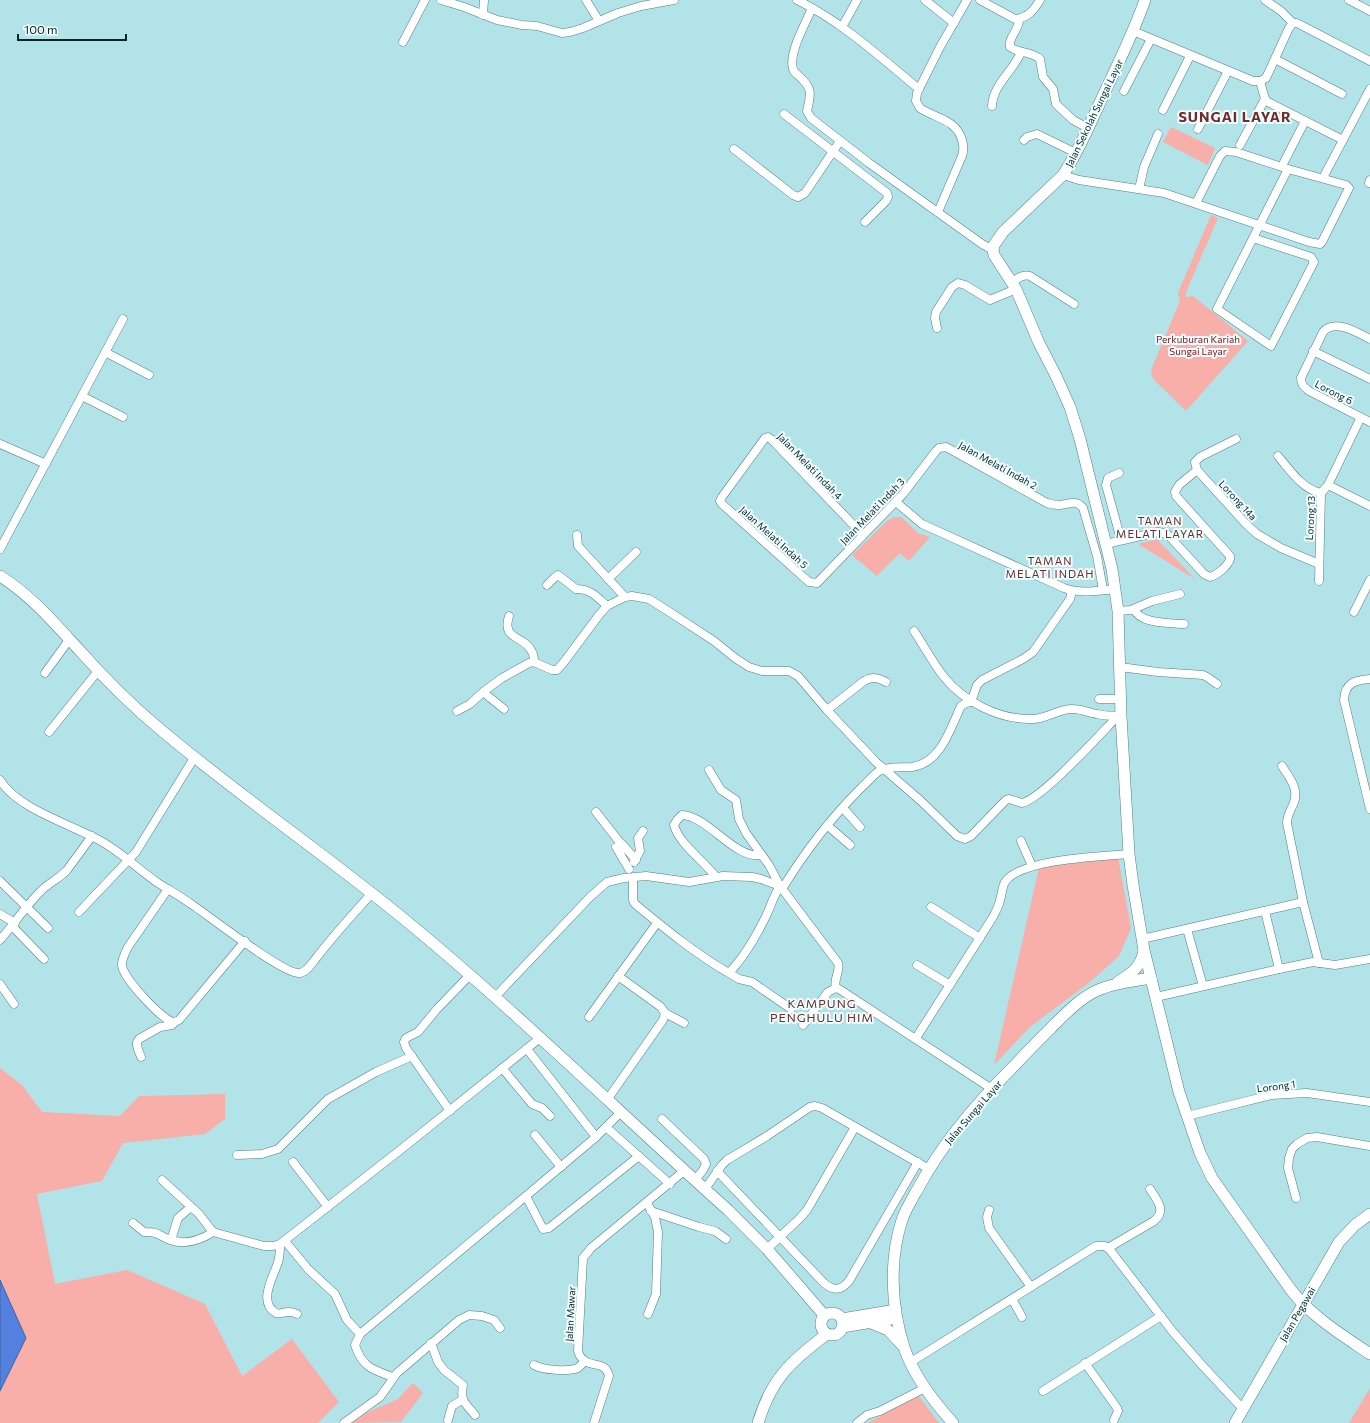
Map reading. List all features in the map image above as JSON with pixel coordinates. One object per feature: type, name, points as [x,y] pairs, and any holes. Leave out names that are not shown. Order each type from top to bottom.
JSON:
[{"type":"street","points":[[403,42],[425,0]]},
{"type":"street","points":[[441,0],[497,20],[522,25],[537,26],[562,33],[583,28],[618,13],[641,6],[674,0]]},
{"type":"street","points":[[483,15],[484,0]]},
{"type":"street","points":[[586,0],[599,21]]},
{"type":"street","points":[[797,0],[842,27],[919,88]]},
{"type":"street","points":[[842,27],[857,0]]},
{"type":"street","points":[[925,0],[954,23]]},
{"type":"street","points":[[938,212],[962,156],[964,150],[963,143],[960,134],[954,126],[923,110],[918,106],[916,97],[940,47],[967,0]]},
{"type":"street","points":[[980,0],[1013,18],[1019,19],[1031,14],[1040,0]]},
{"type":"street","name":"Jalan Sekolah Sungai Layar","points":[[993,250],[994,245],[1003,232],[1063,174],[1076,153],[1133,31],[1145,0]]},
{"type":"street","points":[[1265,0],[1281,11],[1293,23],[1297,23],[1370,61]]},
{"type":"street","points":[[1349,0],[1367,6]]},
{"type":"street","points":[[812,8],[794,48],[792,61],[793,70],[810,88],[811,92],[807,111],[811,118],[869,163],[982,244],[993,250],[997,260],[1014,286],[1039,343],[1061,386],[1076,424],[1106,544],[1115,589],[1118,611],[1120,667],[1121,699],[1119,716],[1129,854],[1144,950],[1179,1092],[1200,1154],[1217,1187],[1291,1290],[1303,1304],[1370,1354]]},
{"type":"street","points":[[1019,19],[1019,25],[1009,45],[1013,49],[1030,53],[1040,59],[1043,77],[1053,89],[1056,104],[1072,120],[1088,128]]},
{"type":"street","points":[[1133,31],[1151,40],[1228,71],[1260,81],[1266,78],[1289,28],[1293,23]]},
{"type":"street","points":[[1124,91],[1151,40]]},
{"type":"street","points":[[992,106],[992,98],[996,90],[1012,68],[1021,52]]},
{"type":"street","points":[[1163,110],[1190,56]]},
{"type":"street","points":[[1275,59],[1342,94]]},
{"type":"street","points":[[1198,129],[1228,71]]},
{"type":"street","points":[[1260,81],[1265,99],[1272,105],[1343,140]]},
{"type":"street","points":[[1325,174],[1370,89]]},
{"type":"street","points":[[1240,145],[1265,99]]},
{"type":"street","points":[[784,114],[887,193],[888,197],[886,201],[865,222]]},
{"type":"street","points":[[1252,238],[1311,257],[1314,262],[1271,346],[1217,309],[1252,238],[1259,225],[1305,121]]},
{"type":"street","points":[[1024,140],[1027,137],[1037,134],[1076,153]]},
{"type":"street","points":[[1139,189],[1144,166],[1158,134]]},
{"type":"street","points":[[734,149],[793,196],[798,197],[805,193],[840,141]]},
{"type":"street","points":[[1063,174],[1079,180],[1164,193],[1309,242],[1320,244],[1349,188],[1346,184],[1286,165],[1236,152],[1225,151],[1220,156],[1196,203]]},
{"type":"street","points":[[862,174],[869,163]]},
{"type":"street","points":[[875,184],[883,173]]},
{"type":"street","points":[[937,328],[935,318],[936,312],[952,287],[958,283],[970,288],[990,300],[1014,286],[1020,276],[1026,275],[1030,276],[1074,304]]},
{"type":"street","points":[[0,549],[123,318]]},
{"type":"street","name":"Lorong 6","points":[[1370,339],[1342,326],[1325,330],[1313,351],[1301,378],[1301,383],[1304,388],[1370,422]]},
{"type":"street","points":[[1313,351],[1370,379]]},
{"type":"street","points":[[105,352],[148,375]]},
{"type":"street","points":[[82,396],[123,417]]},
{"type":"street","name":"Lorong 13","points":[[1319,581],[1320,493],[1328,485],[1361,417]]},
{"type":"street","name":"Jalan Melati Indah 4","points":[[722,504],[720,501],[722,497],[765,438],[768,437],[863,535]]},
{"type":"street","points":[[1106,544],[1158,532],[1167,534],[1204,574],[1210,577],[1215,575],[1228,564],[1230,556],[1176,496],[1175,492],[1179,485],[1197,470],[1195,462],[1200,457],[1236,439]]},
{"type":"street","points":[[0,444],[46,464]]},
{"type":"street","name":"Jalan Melati Indah 2","points":[[939,448],[942,447],[949,449],[1047,503],[1060,505],[1076,502],[1079,503],[1083,508],[1097,556],[1103,590]]},
{"type":"street","name":"Jalan Melati Indah 3","points":[[814,584],[817,583],[896,502],[939,448]]},
{"type":"street","points":[[1278,456],[1303,484],[1320,493]]},
{"type":"street","name":"Lorong 14a","points":[[1197,470],[1257,534],[1281,548],[1319,564]]},
{"type":"street","points":[[1118,473],[1108,478],[1106,485],[1121,540]]},
{"type":"street","points":[[1328,485],[1370,506]]},
{"type":"street","points":[[896,502],[922,524],[1072,591],[1084,592],[1115,589]]},
{"type":"street","name":"Jalan Melati Indah 5","points":[[722,504],[809,582],[814,584]]},
{"type":"street","points":[[577,535],[578,546],[624,597]]},
{"type":"street","points":[[608,579],[636,552]]},
{"type":"street","points":[[546,586],[558,575],[572,587],[592,593],[607,606]]},
{"type":"street","points":[[0,576],[23,592],[139,712],[194,758],[372,893],[495,997],[620,1113],[728,1210],[767,1249],[824,1315]]},
{"type":"street","points":[[1354,612],[1370,580]]},
{"type":"street","points":[[971,702],[977,685],[982,680],[1024,659],[1033,652],[1070,598],[1072,591]]},
{"type":"street","points":[[1118,611],[1134,609],[1152,601],[1180,594]]},
{"type":"street","points":[[457,711],[470,704],[502,678],[529,663],[534,662],[552,670],[560,667],[607,606],[624,597],[640,597],[657,603],[714,641],[749,667],[762,671],[782,670],[794,672],[827,710],[884,769],[922,801],[957,836],[965,839],[971,836],[1006,800],[1009,799],[1022,803],[1032,799],[1071,764],[1119,716]]},
{"type":"street","points":[[1134,609],[1136,614],[1143,618],[1164,623],[1184,624]]},
{"type":"street","points":[[509,616],[507,629],[510,634],[529,648],[532,652],[534,662]]},
{"type":"street","points":[[914,631],[945,679],[971,702],[1002,715],[1021,719],[1033,719],[1070,709],[1119,716]]},
{"type":"street","points":[[44,673],[69,640]]},
{"type":"street","points":[[1120,667],[1158,672],[1203,675],[1217,684]]},
{"type":"street","points":[[49,732],[98,671]]},
{"type":"street","points":[[827,710],[870,678],[880,679],[886,682]]},
{"type":"street","points":[[1370,679],[1354,682],[1347,688],[1344,696],[1370,809]]},
{"type":"street","points":[[483,692],[504,709]]},
{"type":"street","points":[[1099,699],[1121,699]]},
{"type":"street","points":[[729,973],[740,961],[751,943],[766,916],[775,892],[781,887],[843,808],[880,770],[917,766],[925,763],[934,756],[941,746],[962,706],[971,702]]},
{"type":"street","points":[[79,912],[129,860],[145,839],[161,810],[194,758]]},
{"type":"street","points":[[1282,766],[1291,779],[1296,790],[1295,800],[1287,819],[1303,902],[1319,963]]},
{"type":"street","points":[[709,770],[721,790],[736,800],[737,812],[744,829],[781,887],[838,963],[839,968],[835,979],[836,988]]},
{"type":"street","points":[[0,780],[10,792],[34,808],[60,822],[92,836],[115,850],[146,874],[284,969],[298,974],[303,973],[309,967],[332,937],[372,893]]},
{"type":"street","points":[[843,808],[860,827]]},
{"type":"street","points":[[596,812],[621,844],[636,860]]},
{"type":"street","points":[[716,877],[676,832],[674,825],[682,815],[689,816],[700,822],[737,848],[752,854],[761,855]]},
{"type":"street","points":[[828,826],[850,845]]},
{"type":"street","points":[[643,831],[638,838],[640,851],[631,874],[633,900],[635,904],[657,923],[718,966],[739,979],[752,982],[791,1009]]},
{"type":"street","points":[[0,940],[44,888],[62,875],[92,836]]},
{"type":"street","points":[[1021,841],[1032,866]]},
{"type":"street","points":[[621,844],[616,848],[631,874]]},
{"type":"street","points":[[916,1038],[998,907],[1006,881],[1016,872],[1032,866],[1073,859],[1129,854]]},
{"type":"street","points":[[495,997],[601,887],[612,880],[624,878],[631,874],[691,882],[730,876],[752,877],[781,887]]},
{"type":"street","points":[[0,881],[48,928]]},
{"type":"street","points":[[168,889],[128,947],[124,955],[122,966],[126,976],[136,989],[161,1015],[168,1020],[175,1022]]},
{"type":"street","points":[[1142,939],[1303,902]]},
{"type":"street","points":[[931,907],[980,938]]},
{"type":"street","points":[[1264,911],[1279,969]]},
{"type":"street","points":[[0,914],[13,925],[44,959]]},
{"type":"street","points":[[589,1017],[657,923]]},
{"type":"street","points":[[1187,929],[1203,986]]},
{"type":"street","points":[[141,1057],[136,1046],[137,1041],[160,1027],[172,1025],[179,1020],[245,942]]},
{"type":"street","points":[[1116,984],[1139,966],[1144,950]]},
{"type":"street","points":[[1156,997],[1313,962],[1335,965],[1370,959]]},
{"type":"street","points":[[916,965],[950,985]]},
{"type":"street","points":[[450,1111],[409,1053],[404,1042],[406,1038],[418,1032],[437,1009],[470,975]]},
{"type":"street","points":[[607,1100],[663,1020],[664,1012],[661,1006],[618,976]]},
{"type":"street","name":"Jalan Sungai Layar","points":[[953,1423],[925,1388],[911,1362],[905,1349],[896,1314],[894,1270],[896,1247],[903,1219],[929,1169],[954,1132],[992,1089],[1058,1021],[1082,999],[1096,991],[1116,984],[1151,978]]},
{"type":"street","points":[[0,984],[14,1004]]},
{"type":"street","points":[[803,1025],[828,992],[836,988]]},
{"type":"street","points":[[836,988],[845,992],[992,1089]]},
{"type":"street","points":[[664,1012],[684,1023]]},
{"type":"street","points":[[162,1180],[207,1223],[213,1232],[264,1246],[273,1246],[282,1242],[328,1207],[540,1038]]},
{"type":"street","points":[[527,1049],[596,1136]]},
{"type":"street","points":[[237,1155],[262,1154],[278,1149],[328,1099],[409,1053]]},
{"type":"street","points":[[502,1068],[532,1104],[542,1108],[550,1116]]},
{"type":"street","name":"Lorong 1","points":[[1187,1116],[1278,1094],[1307,1093],[1370,1102]]},
{"type":"street","points":[[705,1189],[727,1160],[767,1136],[810,1107],[819,1106],[929,1169]]},
{"type":"street","points":[[393,1377],[370,1368],[362,1360],[355,1345],[360,1334],[561,1167],[620,1113]]},
{"type":"street","points":[[662,1119],[704,1159],[706,1164],[695,1180]]},
{"type":"street","points":[[606,1127],[670,1184]]},
{"type":"street","points":[[767,1249],[807,1210],[855,1127]]},
{"type":"street","points":[[535,1135],[561,1167]]},
{"type":"street","points":[[1296,1198],[1288,1168],[1292,1150],[1297,1144],[1307,1138],[1317,1137],[1370,1146]]},
{"type":"street","points":[[526,1196],[543,1229],[549,1228],[639,1156]]},
{"type":"street","points":[[293,1162],[328,1207]]},
{"type":"street","points":[[717,1172],[829,1287],[834,1289],[843,1287],[849,1281],[918,1162]]},
{"type":"street","points":[[649,1207],[684,1171]]},
{"type":"street","points":[[1108,1248],[1154,1220],[1159,1215],[1161,1208],[1150,1189]]},
{"type":"street","points":[[172,1240],[178,1218],[191,1207]]},
{"type":"street","points":[[649,1207],[715,1231],[726,1239]]},
{"type":"street","points":[[648,1314],[656,1294],[658,1232],[656,1220],[649,1207]]},
{"type":"street","name":"Jalan Mawar","points":[[585,1361],[581,1358],[578,1351],[583,1258],[591,1248],[649,1207]]},
{"type":"street","points":[[989,1210],[987,1217],[989,1228],[1031,1287]]},
{"type":"street","name":"Jalan Pegawai","points":[[1235,1423],[1339,1242],[1355,1225],[1370,1214]]},
{"type":"street","points":[[133,1223],[144,1232],[155,1232],[172,1240],[187,1242],[205,1238],[213,1232]]},
{"type":"street","points":[[282,1242],[335,1294],[347,1320],[360,1334]]},
{"type":"street","points":[[282,1242],[280,1256],[268,1290],[268,1303],[277,1313],[280,1314],[288,1311],[297,1314]]},
{"type":"street","points":[[911,1362],[1096,1246],[1102,1245],[1108,1248],[1201,1364],[1243,1409]]},
{"type":"street","points":[[871,1318],[885,1303],[894,1290]]},
{"type":"street","points":[[1012,1299],[1022,1317]]},
{"type":"street","points":[[758,1423],[766,1399],[775,1382],[794,1361],[827,1334],[835,1334],[840,1332],[842,1323],[838,1314],[834,1312],[827,1313],[821,1319],[820,1324],[822,1329],[827,1334]]},
{"type":"street","points":[[842,1323],[896,1314]]},
{"type":"street","points":[[344,1423],[380,1397],[385,1392],[393,1377],[459,1320],[469,1315],[482,1316],[494,1320],[500,1328]]},
{"type":"street","points":[[1043,1391],[1161,1316]]},
{"type":"street","points":[[871,1318],[888,1330],[905,1349]]},
{"type":"street","points":[[431,1343],[438,1362],[444,1370],[463,1385],[461,1396],[462,1400],[475,1415]]},
{"type":"street","points":[[534,1365],[545,1369],[573,1369],[585,1361],[606,1368],[609,1376],[594,1423]]},
{"type":"street","points":[[1085,1363],[1118,1411],[1114,1420]]},
{"type":"street","points":[[857,1423],[867,1416],[925,1388]]},
{"type":"street","points":[[448,1420],[452,1406],[462,1400]]},
{"type":"green space","points":[[1171,127],[1215,148],[1208,165],[1163,142]]},
{"type":"green space","name":"Perkuburan Kariah Sungai Layar","points":[[1211,215],[1218,218],[1186,292],[1186,297],[1193,296],[1248,341],[1186,411],[1154,380],[1151,370],[1180,301],[1178,293]]},
{"type":"green space","points":[[894,517],[901,517],[918,533],[930,537],[909,561],[900,553],[877,576],[852,555],[888,520]]},
{"type":"green space","points":[[1157,539],[1195,579],[1138,544]]},
{"type":"green space","points":[[1118,857],[1131,928],[1119,956],[1090,982],[1030,1027],[994,1065],[1039,868],[1074,861]]},
{"type":"green space","points":[[0,1068],[22,1085],[42,1112],[120,1116],[139,1096],[225,1094],[225,1119],[205,1134],[123,1143],[102,1181],[37,1194],[55,1284],[127,1270],[205,1304],[242,1376],[292,1339],[339,1402],[318,1423],[0,1423],[0,1391],[26,1338],[0,1280]]},
{"type":"green space","points":[[413,1383],[423,1393],[401,1422],[352,1423],[366,1413],[398,1399]]},
{"type":"green space","points":[[1370,1388],[1370,1423],[1349,1423]]},
{"type":"green space","points":[[918,1395],[939,1423],[868,1423]]},
{"type":"water","points":[[0,1280],[26,1338],[0,1391]]},
{"type":"district","name":"SUNGAI LAYAR","points":[[1235,116]]},
{"type":"district","name":"TAMAN MELATI LAYAR","points":[[1160,526]]},
{"type":"district","name":"TAMAN MELATI INDAH","points":[[1050,566]]},
{"type":"district","name":"KAMPUNG PENGHULU HIM","points":[[822,1010]]}]
